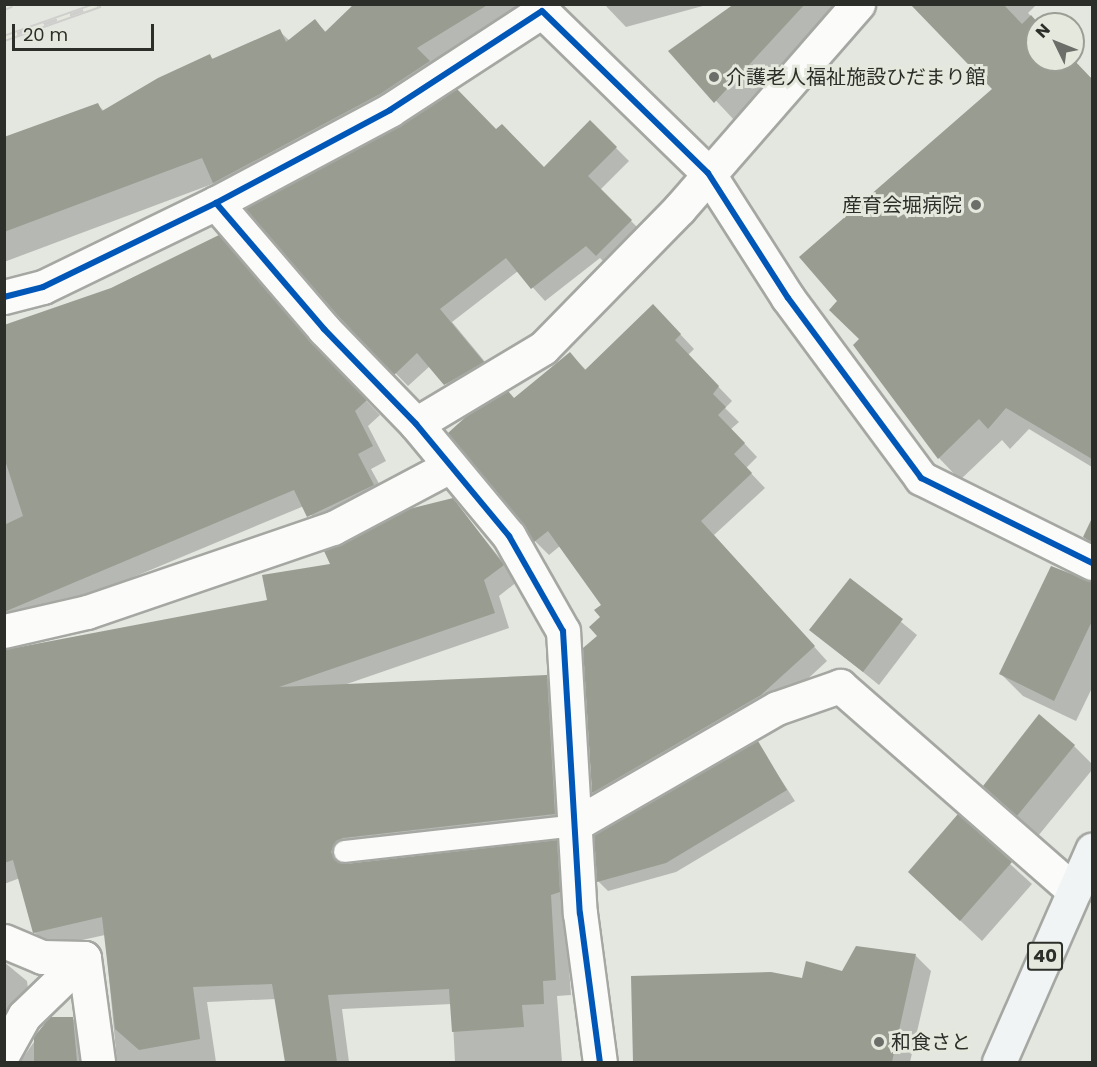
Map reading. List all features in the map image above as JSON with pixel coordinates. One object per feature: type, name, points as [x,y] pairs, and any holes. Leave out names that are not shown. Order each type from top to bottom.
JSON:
[{"type":"main road","name":"40","points":[[999,1062],[1092,850]]},
{"type":"street","points":[[416,424],[543,348],[680,208],[708,173],[858,4]]},
{"type":"street","points":[[4,297],[44,287],[216,203],[390,110],[542,11],[708,173],[788,298],[921,478],[1092,563]]},
{"type":"street","points":[[216,203],[324,329],[416,424],[509,536],[563,631],[580,913],[600,1062]]},
{"type":"street","points":[[4,631],[87,612],[333,528],[450,466]]},
{"type":"street","points":[[574,825],[777,708],[840,686],[1074,891]]},
{"type":"street","points":[[4,940],[42,957],[84,958]]},
{"type":"street","points":[[4,1052],[24,1016],[84,958]]},
{"type":"street","points":[[84,958],[98,1062]]},
{"type":"lane","points":[[344,850],[574,825]]},
{"type":"building","points":[[354,4],[489,4],[417,48],[430,61],[380,94],[213,183],[202,158],[4,232],[4,137],[98,103],[102,111],[158,78],[210,54],[212,59],[280,29],[286,42],[315,19],[325,32]]},
{"type":"building","name":"介護老人福祉施設ひだまり館","points":[[734,4],[805,4],[714,103],[668,51]]},
{"type":"building","name":"産育会堀病院","points":[[910,4],[1003,4],[1022,24],[1025,21],[1025,72],[1085,72],[1092,79],[1092,459],[1006,408],[988,429],[979,419],[938,459],[853,345],[859,339],[829,310],[837,301],[799,257],[992,89]]},
{"type":"building","points":[[457,89],[496,129],[502,124],[544,167],[590,120],[617,147],[588,176],[632,220],[596,256],[586,246],[531,289],[506,258],[440,309],[484,362],[444,385],[417,353],[394,375],[338,316],[245,209],[399,126]]},
{"type":"building","points":[[219,235],[310,341],[367,400],[355,411],[373,446],[358,454],[374,485],[307,517],[294,490],[4,612],[4,525],[23,516],[4,457],[4,325],[111,288]]},
{"type":"building","points":[[653,304],[681,334],[675,340],[719,386],[713,394],[726,407],[718,415],[745,443],[734,454],[752,473],[701,521],[815,646],[761,695],[592,793],[583,648],[597,636],[589,627],[600,617],[594,610],[601,605],[548,531],[534,542],[448,433],[469,414],[508,391],[514,398],[570,352],[585,370]]},
{"type":"building","points":[[453,498],[504,565],[484,580],[495,613],[279,687],[547,675],[555,814],[343,838],[336,841],[331,852],[334,859],[345,864],[557,840],[560,892],[551,895],[556,980],[543,981],[544,1004],[522,1005],[524,1027],[452,1032],[449,989],[328,995],[337,1062],[285,1062],[272,984],[193,987],[200,1039],[139,1050],[115,1029],[102,917],[33,933],[13,860],[4,863],[4,650],[267,600],[262,575],[330,564],[324,551],[409,509]]},
{"type":"building","points":[[1092,518],[1092,542],[1083,537]]},
{"type":"building","points":[[1051,566],[1092,582],[1092,621],[1054,701],[999,674]]},
{"type":"building","points":[[850,578],[903,619],[863,672],[809,630]]},
{"type":"building","points":[[1039,714],[1075,745],[1017,816],[983,786]]},
{"type":"building","points":[[758,741],[787,790],[666,863],[597,882],[594,835]]},
{"type":"building","points":[[958,814],[1012,862],[960,921],[908,872]]},
{"type":"building","points":[[856,946],[916,954],[892,1062],[633,1062],[631,976],[771,972],[802,978],[806,961],[842,971]]},
{"type":"building","points":[[50,1017],[73,1017],[77,1062],[34,1062],[34,1037]]},
{"type":"railway","points":[[4,7],[11,4]]},
{"type":"railway","points":[[4,38],[100,4]]},
{"type":"cycle path","points":[[4,297],[43,287],[216,203],[390,110],[542,11],[708,173],[788,298],[921,478],[1092,563]]},
{"type":"cycle path","points":[[216,203],[324,329],[416,424],[509,536],[563,631],[580,913],[600,1062]]},
{"type":"place","name":"介護老人福祉施設ひだまり館","points":[[714,77]]},
{"type":"place","name":"産育会堀病院","points":[[976,205]]},
{"type":"place","name":"和食さと","points":[[879,1042]]}]
